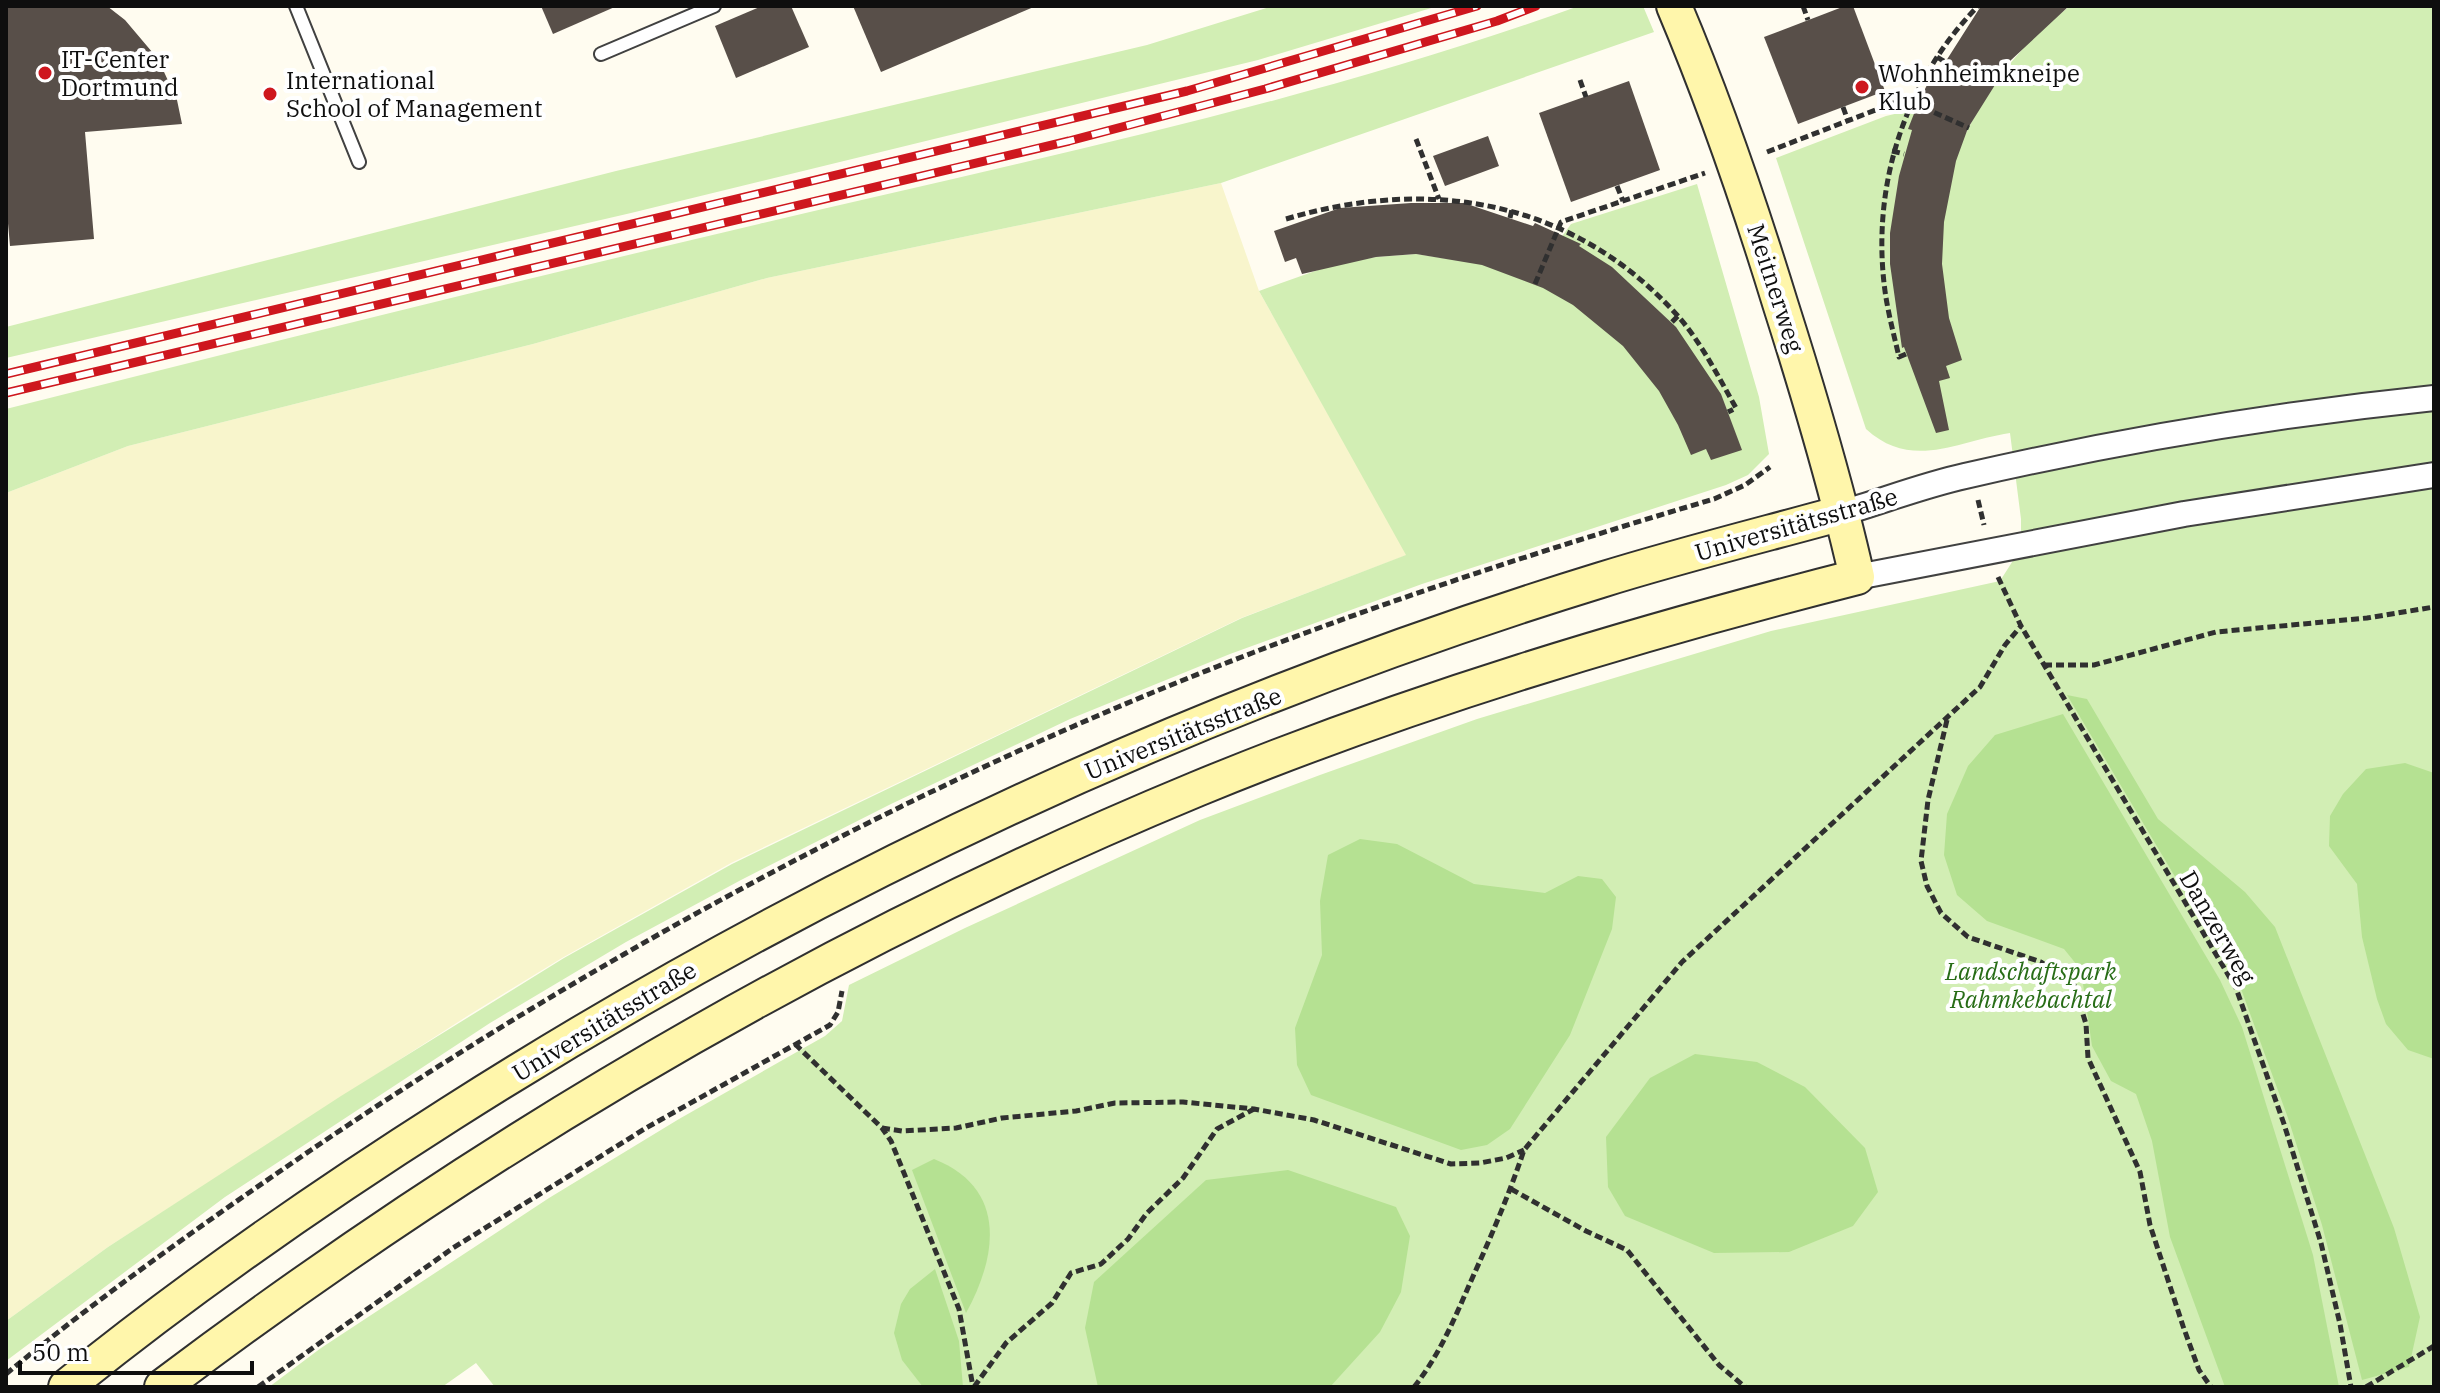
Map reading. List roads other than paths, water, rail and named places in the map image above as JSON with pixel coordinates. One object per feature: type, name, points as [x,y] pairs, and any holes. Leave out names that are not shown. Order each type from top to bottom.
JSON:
[{"type":"street","name":"Meitnerweg","points":[[1675,9],[1710,95],[1755,223],[1825,444],[1857,577]]},
{"type":"street","name":"Universitätsstraße","points":[[66,1387],[268,1234],[548,1051],[775,922],[945,837],[1156,742],[1446,631],[1601,579],[1842,513],[1963,476],[2210,429],[2434,398]]},
{"type":"street","points":[[162,1387],[357,1246],[503,1149],[612,1083],[837,956],[1107,827],[1424,703],[1777,597],[1857,577],[2184,514],[2434,475]]},
{"type":"lane","points":[[296,6],[359,162]]},
{"type":"lane","points":[[601,54],[714,6]]},
{"type":"railway","points":[[6,374],[1187,91],[1477,6]]},
{"type":"railway","points":[[6,393],[1069,141],[1265,89],[1497,21],[1536,6]]},
{"type":"place","name":"IT-Center Dortmund","points":[[45,73]]},
{"type":"place","name":"Wohnheimkneipe Klub","points":[[1862,87]]},
{"type":"place","name":"International School of Management","points":[[270,94]]},
{"type":"park label","name":"Landschaftspark Rahmkebachtal","points":[[2031,985]]}]
